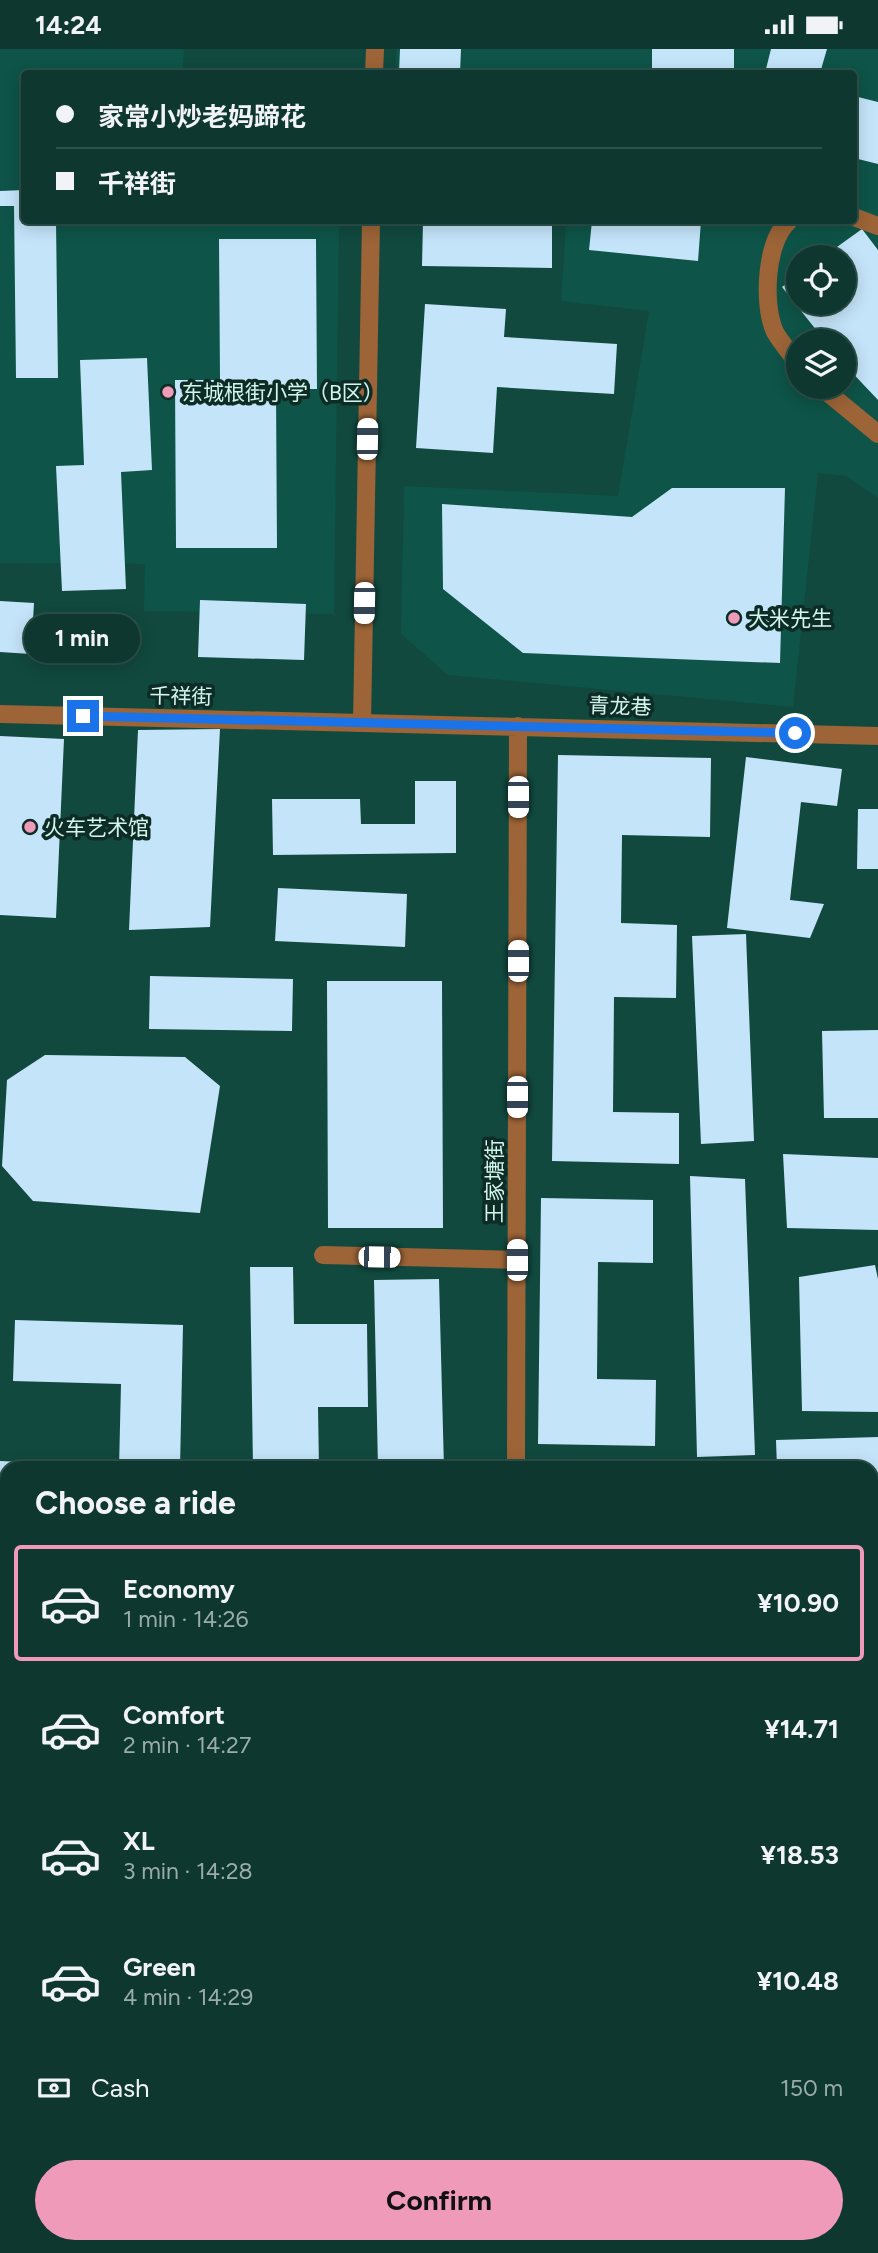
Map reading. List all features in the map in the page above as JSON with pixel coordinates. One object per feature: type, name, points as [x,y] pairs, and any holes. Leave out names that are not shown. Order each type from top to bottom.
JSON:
[{"type":"street","points":[[374,70],[375,49]]},
{"type":"street","points":[[857,218],[878,226]]},
{"type":"street","points":[[362,723],[371,224]]},
{"type":"street","points":[[786,347],[775,331],[767,302],[772,247],[787,224]]},
{"type":"street","points":[[836,399],[878,434]]},
{"type":"street","name":"千祥街","points":[[0,714],[362,723]]},
{"type":"street","name":"青龙巷","points":[[362,723],[878,736]]},
{"type":"street","name":"王家塘街","points":[[516,1461],[518,726]]},
{"type":"street","points":[[323,1255],[517,1260]]},
{"type":"shaded area","name":"东城根街小学（B区）","points":[[0,49],[184,49],[183,68],[193,70],[21,70],[21,224],[339,224],[334,614],[144,611],[145,564],[0,563]]},
{"type":"shaded area","points":[[396,49],[878,49],[878,498],[846,476],[818,473],[793,707],[448,675],[401,634],[404,486],[618,496],[649,311],[561,301],[566,224],[857,224],[857,70],[396,70]]},
{"type":"building","points":[[400,49],[461,49],[460,70],[399,70]]},
{"type":"building","points":[[652,49],[734,49],[734,70],[652,70]]},
{"type":"building","points":[[771,49],[827,49],[821,70],[766,70]]},
{"type":"building","points":[[857,97],[878,102],[878,164],[857,159]]},
{"type":"building","points":[[21,190],[21,224],[56,224],[58,378],[16,378],[14,206],[0,206],[0,191]]},
{"type":"building","points":[[423,224],[552,224],[552,268],[422,266]]},
{"type":"building","points":[[592,224],[701,224],[698,261],[589,250]]},
{"type":"building","points":[[862,229],[878,250],[878,400],[856,377],[856,329],[815,329],[804,315],[856,315],[856,245],[840,245]]},
{"type":"building","points":[[219,239],[316,239],[317,389],[276,389],[277,548],[176,548],[175,380],[220,380]]},
{"type":"building","points":[[425,304],[506,309],[504,337],[617,344],[614,394],[497,387],[493,453],[416,448]]},
{"type":"building","points":[[147,358],[152,470],[121,472],[126,589],[62,591],[56,466],[84,465],[80,360]]},
{"type":"building","points":[[672,488],[785,488],[780,663],[523,653],[443,589],[442,504],[632,517]]},
{"type":"building","points":[[200,600],[306,604],[304,660],[198,657]]},
{"type":"building","points":[[0,601],[34,603],[31,654],[0,652]]},
{"type":"building","points":[[220,729],[210,927],[129,930],[138,730]]},
{"type":"building","name":"火车艺术馆","points":[[0,736],[64,739],[56,918],[0,915]]},
{"type":"building","points":[[558,755],[711,758],[710,837],[622,835],[621,923],[677,925],[676,998],[614,997],[613,1112],[679,1113],[679,1164],[552,1161]]},
{"type":"building","points":[[746,757],[842,769],[837,806],[801,802],[790,900],[824,904],[810,938],[727,928]]},
{"type":"building","points":[[415,781],[456,781],[456,853],[273,855],[272,799],[360,799],[361,824],[415,824]]},
{"type":"building","points":[[858,809],[878,809],[878,869],[857,869]]},
{"type":"building","points":[[278,888],[407,894],[405,947],[275,941]]},
{"type":"building","points":[[746,934],[754,1141],[701,1144],[692,936]]},
{"type":"building","points":[[150,976],[293,979],[292,1031],[149,1029]]},
{"type":"building","points":[[327,981],[442,981],[443,1228],[328,1228]]},
{"type":"building","points":[[878,1030],[878,1118],[824,1118],[822,1031]]},
{"type":"building","points":[[45,1055],[185,1057],[220,1086],[200,1213],[33,1201],[2,1166],[7,1080]]},
{"type":"building","points":[[783,1154],[878,1158],[878,1230],[787,1228]]},
{"type":"building","points":[[690,1176],[745,1179],[755,1455],[697,1457]]},
{"type":"building","points":[[541,1198],[653,1200],[653,1263],[598,1262],[597,1379],[656,1380],[655,1446],[538,1444]]},
{"type":"building","points":[[875,1265],[878,1279],[878,1412],[802,1411],[799,1277]]},
{"type":"building","points":[[250,1267],[293,1267],[294,1324],[367,1324],[368,1407],[318,1407],[319,1461],[253,1461]]},
{"type":"building","points":[[439,1279],[444,1461],[378,1461],[374,1280]]},
{"type":"building","points":[[15,1320],[183,1325],[180,1461],[119,1461],[121,1384],[13,1381]]},
{"type":"building","points":[[878,1437],[878,1461],[777,1461],[776,1440]]},
{"type":"place","name":"东城根街小学（B区）","points":[[168,392]]},
{"type":"place","name":"大米先生","points":[[734,618]]},
{"type":"place","name":"火车艺术馆","points":[[30,827]]},
{"type":"route","points":[[83,716],[795,733]]}]
